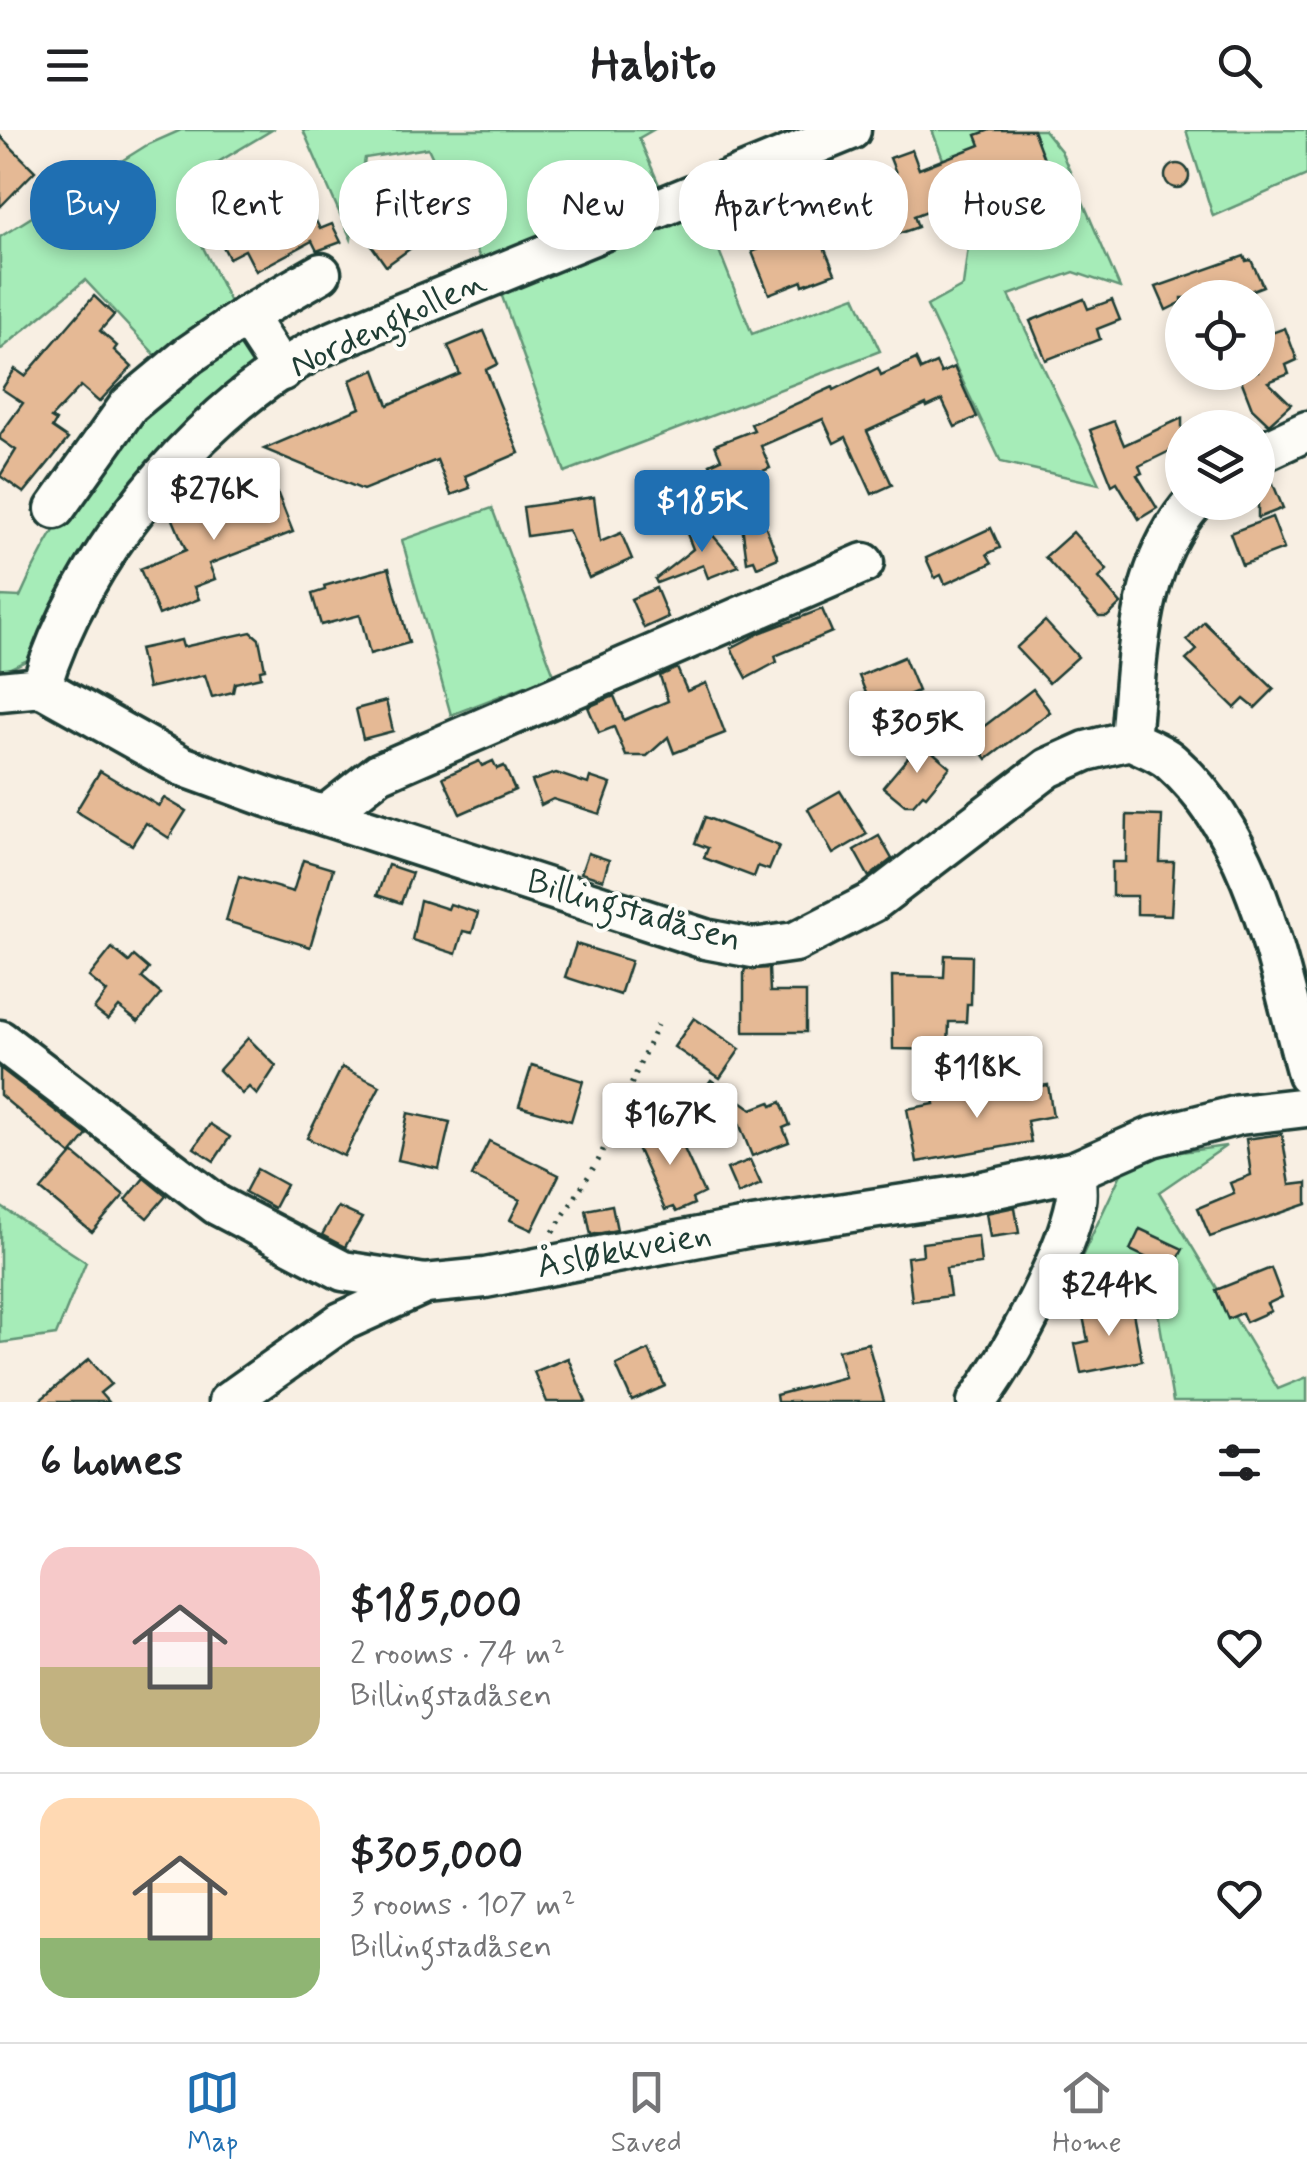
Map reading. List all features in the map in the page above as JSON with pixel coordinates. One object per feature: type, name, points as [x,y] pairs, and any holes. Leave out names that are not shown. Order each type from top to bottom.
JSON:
[{"type":"street","name":"Nordengkollen","points":[[41,688],[64,623],[130,517],[164,473],[245,396],[307,354],[370,326],[850,130]]},
{"type":"street","points":[[55,509],[129,405],[189,355],[246,316],[321,273]]},
{"type":"street","points":[[246,316],[282,371]]},
{"type":"street","points":[[1275,446],[1307,430]]},
{"type":"street","points":[[1181,520],[1170,536],[1146,594],[1130,740],[1168,759],[1213,806],[1238,848],[1261,910],[1307,1074]]},
{"type":"street","points":[[327,814],[379,773],[864,563]]},
{"type":"street","points":[[0,691],[41,688]]},
{"type":"street","name":"Billingstadåsen","points":[[41,688],[182,766],[704,939],[753,948],[795,942],[873,902],[1048,768],[1130,740]]},
{"type":"street","name":"Åsløkkveien","points":[[0,1040],[217,1205],[342,1271],[425,1284],[485,1278],[746,1228],[964,1195],[1075,1171],[1152,1137],[1239,1115],[1307,1107]]},
{"type":"street","points":[[977,1402],[1029,1316],[1070,1223],[1077,1196],[1075,1171]]},
{"type":"street","points":[[341,1322],[342,1271]]},
{"type":"street","points":[[228,1402],[341,1322],[425,1284]]},
{"type":"path","points":[[537,1267],[561,1216],[598,1161],[657,1025]]},
{"type":"green space","points":[[181,130],[272,130],[222,160],[176,160],[176,250],[204,250],[262,367],[104,530],[30,659],[0,673],[0,596],[20,597],[69,507],[129,427],[175,376],[85,280],[0,350],[0,237],[30,218],[30,250],[156,250],[156,160],[123,160]]},
{"type":"green space","points":[[303,130],[653,130],[639,138],[648,160],[527,160],[527,243],[482,262],[476,250],[507,250],[507,160],[434,160],[428,148],[365,160],[339,160],[339,212]]},
{"type":"green space","points":[[932,130],[1044,130],[1065,160],[943,160]]},
{"type":"green space","points":[[1186,130],[1307,130],[1307,175],[1213,216]]},
{"type":"green space","points":[[1081,197],[1120,288],[1074,272],[1009,295],[1099,484],[1001,462],[927,306],[963,286],[968,250],[1081,250]]},
{"type":"green space","points":[[679,214],[679,250],[719,250],[752,334],[855,296],[880,351],[565,472],[499,288],[591,250],[659,250],[659,222]]},
{"type":"green space","points":[[492,508],[554,675],[451,715],[402,540]]},
{"type":"green space","points":[[1226,1146],[1159,1192],[1278,1389],[1307,1377],[1307,1402],[1173,1402],[1154,1288],[1060,1303],[1128,1159]]},
{"type":"green space","points":[[0,1206],[86,1262],[56,1335],[0,1343]]},
{"type":"building","points":[[990,130],[1033,130],[1044,160],[942,160],[980,145],[976,135]]},
{"type":"building","points":[[0,136],[30,166],[30,176],[0,207]]},
{"type":"building","points":[[912,150],[919,169],[928,165],[928,211],[914,216],[918,227],[908,230],[908,160],[890,158]]},
{"type":"building","points":[[1177,164],[1186,167],[1186,185],[1177,188],[1168,185],[1165,176],[1168,167]]},
{"type":"building","points":[[332,224],[339,243],[317,251],[319,227]]},
{"type":"building","points":[[225,250],[245,250],[229,258]]},
{"type":"building","points":[[245,250],[295,250],[256,271]]},
{"type":"building","points":[[375,250],[408,250],[386,266]]},
{"type":"building","points":[[825,250],[835,273],[769,294],[752,252]]},
{"type":"building","points":[[1244,256],[1246,261],[1251,260],[1260,280],[1176,280]]},
{"type":"building","points":[[1165,284],[1165,308],[1156,287]]},
{"type":"building","points":[[94,296],[114,315],[100,331],[132,367],[99,402],[81,386],[51,418],[56,421],[52,428],[68,439],[24,493],[0,476],[16,450],[0,435],[23,403],[2,389],[15,369],[25,376]]},
{"type":"building","points":[[1084,299],[1088,309],[1112,300],[1120,320],[1097,329],[1100,339],[1046,360],[1030,321]]},
{"type":"building","points":[[1285,328],[1297,360],[1286,365],[1289,374],[1275,379],[1275,332]]},
{"type":"building","points":[[484,331],[498,364],[486,370],[519,453],[465,476],[470,488],[451,495],[437,460],[363,490],[264,449],[360,408],[350,380],[375,370],[388,405],[460,374],[448,346]]},
{"type":"building","points":[[916,359],[921,370],[936,363],[941,373],[954,367],[977,417],[955,427],[942,400],[867,431],[892,485],[872,494],[846,437],[834,443],[823,419],[761,446],[770,468],[721,489],[710,464],[721,459],[715,445],[754,430],[751,424],[833,387],[834,390],[878,368],[881,375]]},
{"type":"building","points":[[1275,389],[1291,404],[1275,419],[1275,410],[1252,408],[1245,390]]},
{"type":"building","points":[[1114,421],[1124,445],[1165,426],[1165,453],[1139,466],[1142,473],[1137,475],[1157,508],[1139,519],[1117,482],[1112,485],[1090,430]]},
{"type":"building","points":[[273,482],[293,532],[209,564],[215,579],[194,587],[199,599],[159,615],[140,569],[186,550],[169,510],[193,500],[198,512]]},
{"type":"building","points":[[1275,489],[1283,508],[1275,511]]},
{"type":"building","points":[[594,497],[600,542],[621,533],[632,559],[589,578],[568,530],[527,536],[523,507]]},
{"type":"building","points":[[762,517],[778,558],[757,567],[754,560],[747,562],[742,525]]},
{"type":"building","points":[[699,519],[739,566],[708,578],[703,565],[657,583],[655,579],[693,549],[686,531]]},
{"type":"building","points":[[1273,520],[1284,549],[1242,565],[1230,533]]},
{"type":"building","points":[[991,528],[1000,548],[987,554],[992,563],[945,584],[941,575],[935,578],[926,558]]},
{"type":"building","points":[[1073,532],[1107,570],[1099,578],[1121,604],[1107,617],[1099,617],[1045,557]]},
{"type":"building","points":[[389,568],[409,643],[370,654],[360,615],[321,625],[312,594],[325,590],[324,586]]},
{"type":"building","points":[[656,588],[668,617],[644,628],[631,599]]},
{"type":"building","points":[[822,609],[832,632],[775,656],[777,662],[747,678],[731,648]]},
{"type":"building","points":[[1045,621],[1078,657],[1049,683],[1016,648]]},
{"type":"building","points":[[1204,622],[1274,689],[1255,708],[1244,699],[1235,708],[1186,660],[1197,650],[1187,640]]},
{"type":"building","points":[[251,632],[259,639],[265,669],[260,670],[261,677],[235,683],[233,692],[212,697],[205,675],[148,688],[139,649],[181,640],[183,647]]},
{"type":"building","points":[[904,657],[918,691],[873,710],[859,676]]},
{"type":"building","points":[[677,668],[687,691],[706,683],[725,733],[674,753],[668,737],[647,756],[626,756],[614,727],[599,733],[588,707],[614,696],[624,720],[668,701],[660,676]]},
{"type":"building","points":[[1033,689],[1050,712],[987,759],[970,737]]},
{"type":"building","points":[[386,701],[393,731],[363,739],[356,709]]},
{"type":"building","points":[[921,742],[950,767],[926,796],[923,794],[913,805],[905,805],[883,787]]},
{"type":"building","points":[[479,761],[482,766],[493,761],[497,769],[504,766],[515,790],[460,814],[443,777]]},
{"type":"building","points":[[100,771],[159,806],[164,798],[186,811],[169,838],[146,823],[132,845],[76,811]]},
{"type":"building","points":[[556,773],[588,784],[590,777],[611,784],[600,814],[553,799],[541,805],[532,781]]},
{"type":"building","points":[[840,791],[867,834],[833,854],[808,809]]},
{"type":"building","points":[[1127,815],[1162,816],[1160,862],[1174,862],[1171,915],[1137,914],[1137,896],[1112,896],[1112,862],[1126,862]]},
{"type":"building","points":[[705,817],[779,846],[769,870],[758,866],[754,877],[704,858],[708,848],[695,843]]},
{"type":"building","points":[[879,836],[892,859],[869,877],[854,850]]},
{"type":"building","points":[[588,853],[609,860],[603,880],[581,873]]},
{"type":"building","points":[[303,860],[333,869],[310,947],[226,921],[239,876],[293,892]]},
{"type":"building","points":[[388,865],[412,873],[401,903],[377,895]]},
{"type":"building","points":[[420,900],[478,913],[472,933],[463,931],[456,954],[412,940]]},
{"type":"building","points":[[576,944],[631,961],[620,995],[565,977]]},
{"type":"building","points":[[112,948],[129,962],[134,956],[149,969],[142,978],[161,994],[138,1022],[119,1007],[108,1020],[94,1009],[107,992],[89,977]]},
{"type":"building","points":[[945,955],[972,956],[971,1004],[967,1004],[966,1022],[949,1022],[948,1050],[893,1049],[892,976],[944,977]]},
{"type":"building","points":[[769,968],[770,992],[806,992],[806,1032],[744,1032],[745,969]]},
{"type":"building","points":[[694,1018],[740,1049],[720,1078],[674,1047]]},
{"type":"building","points":[[248,1038],[276,1066],[257,1095],[249,1087],[242,1094],[219,1070]]},
{"type":"building","points":[[532,1065],[583,1081],[571,1121],[519,1106]]},
{"type":"building","points":[[342,1067],[380,1086],[344,1156],[307,1138]]},
{"type":"building","points":[[0,1068],[87,1135],[71,1155],[0,1095]]},
{"type":"building","points":[[711,1080],[752,1109],[781,1102],[790,1125],[783,1128],[789,1142],[752,1156],[727,1093],[713,1112],[696,1100]]},
{"type":"building","points":[[1021,1084],[1022,1089],[1048,1085],[1053,1116],[1027,1121],[1031,1142],[917,1162],[907,1109],[934,1104],[933,1099]]},
{"type":"building","points":[[408,1113],[450,1122],[439,1169],[398,1160]]},
{"type":"building","points":[[210,1124],[230,1137],[214,1161],[194,1148]]},
{"type":"building","points":[[673,1124],[704,1193],[692,1199],[694,1204],[676,1212],[673,1207],[665,1210],[634,1141]]},
{"type":"building","points":[[1282,1134],[1290,1185],[1307,1183],[1307,1204],[1210,1237],[1198,1208],[1234,1193],[1230,1183],[1251,1175],[1246,1139]]},
{"type":"building","points":[[489,1141],[559,1175],[532,1230],[510,1220],[520,1200],[472,1176]]},
{"type":"building","points":[[73,1153],[124,1195],[92,1232],[41,1190]]},
{"type":"building","points":[[750,1160],[761,1184],[738,1194],[727,1169]]},
{"type":"building","points":[[257,1169],[286,1185],[274,1208],[245,1192]]},
{"type":"building","points":[[144,1178],[166,1196],[147,1218],[126,1200]]},
{"type":"building","points":[[612,1205],[617,1230],[591,1235],[586,1210]]},
{"type":"building","points":[[338,1207],[362,1218],[345,1247],[322,1235]]},
{"type":"building","points":[[1015,1207],[1019,1233],[990,1237],[986,1213]]},
{"type":"building","points":[[1140,1229],[1183,1249],[1172,1270],[1130,1250]]},
{"type":"building","points":[[978,1236],[981,1264],[946,1268],[950,1296],[912,1301],[907,1257],[923,1255],[922,1243]]},
{"type":"building","points":[[1271,1268],[1282,1297],[1267,1304],[1271,1311],[1246,1322],[1242,1313],[1228,1319],[1216,1290]]},
{"type":"building","points":[[1131,1302],[1142,1361],[1081,1373],[1075,1344],[1088,1341],[1082,1311]]},
{"type":"building","points":[[868,1343],[884,1402],[777,1402],[776,1395],[845,1377],[838,1350]]},
{"type":"building","points":[[649,1350],[665,1386],[632,1401],[616,1365]]},
{"type":"building","points":[[568,1358],[586,1402],[547,1402],[534,1372]]},
{"type":"building","points":[[89,1359],[111,1384],[100,1393],[108,1402],[38,1402]]}]
